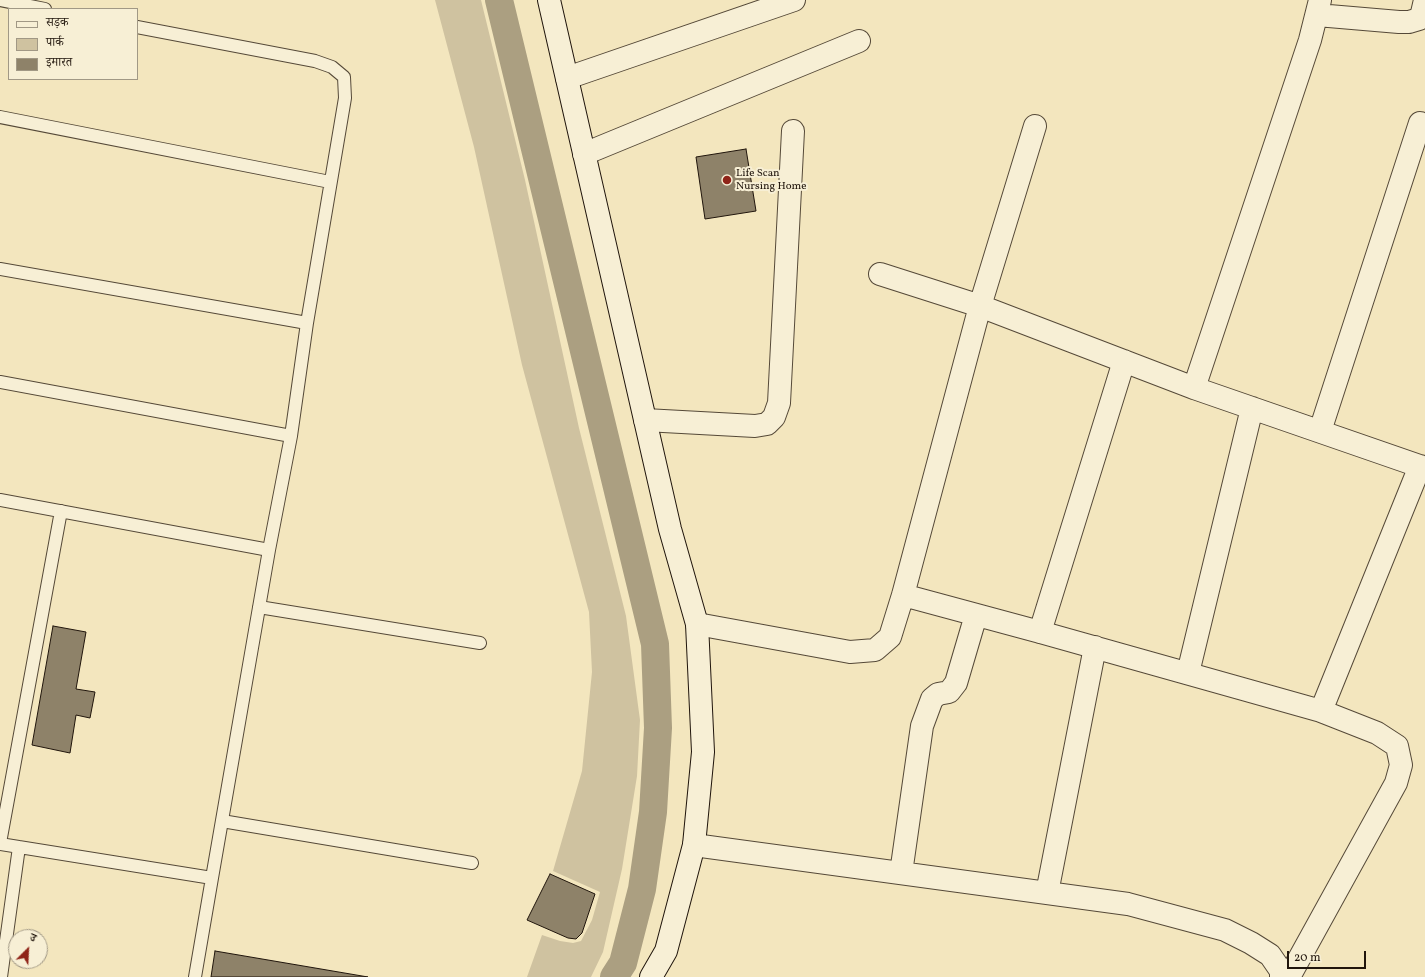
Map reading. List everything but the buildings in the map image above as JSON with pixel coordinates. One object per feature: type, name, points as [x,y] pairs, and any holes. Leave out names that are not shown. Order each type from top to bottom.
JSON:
[{"type":"street","points":[[549,0],[670,528],[697,624],[703,752],[694,845],[666,951],[651,977]]},
{"type":"street","points":[[567,78],[794,0]]},
{"type":"street","points":[[1194,388],[1310,40],[1319,8],[1399,22],[1409,22],[1419,19],[1425,0]]},
{"type":"street","points":[[584,154],[859,41]]},
{"type":"street","points":[[1320,431],[1420,123]]},
{"type":"street","points":[[697,624],[850,652],[875,650],[890,636],[903,595],[980,306],[1035,126]]},
{"type":"street","points":[[645,420],[755,426],[766,424],[774,417],[779,403],[793,132]]},
{"type":"street","points":[[880,274],[980,306],[1194,388],[1422,467],[1321,711]]},
{"type":"street","points":[[1040,632],[1124,361]]},
{"type":"street","points":[[1188,673],[1252,408]]},
{"type":"street","points":[[903,595],[1095,647],[1321,711],[1377,733],[1397,746],[1401,765],[1396,783],[1289,977]]},
{"type":"street","points":[[902,873],[922,726],[932,699],[938,694],[949,692],[956,683],[976,615]]},
{"type":"street","points":[[1047,893],[1095,647]]},
{"type":"street","points":[[694,845],[1128,904],[1225,930],[1251,942],[1270,955],[1281,971],[1281,977]]},
{"type":"lane","points":[[0,0],[40,8]]},
{"type":"lane","points":[[138,27],[315,61],[332,67],[344,77],[344,98],[307,323],[291,436],[269,550],[195,977]]},
{"type":"lane","points":[[0,118],[330,182]]},
{"type":"lane","points":[[0,269],[307,323]]},
{"type":"lane","points":[[0,382],[291,436]]},
{"type":"lane","points":[[0,500],[269,550]]},
{"type":"lane","points":[[61,511],[0,844],[212,878]]},
{"type":"lane","points":[[259,608],[480,644]]},
{"type":"lane","points":[[222,821],[472,863]]},
{"type":"lane","points":[[1,977],[20,847]]},
{"type":"green space","points":[[435,0],[481,0],[525,180],[579,428],[626,616],[640,720],[637,776],[622,869],[603,952],[591,977],[527,977],[542,935],[560,941],[573,943],[581,941],[592,920],[600,892],[553,871],[582,771],[592,672],[589,612],[522,365],[474,147]]},
{"type":"waterway","points":[[499,0],[655,644],[658,728],[653,812],[642,889],[623,963],[614,977]]},
{"type":"place","name":"Life Scan Nursing Home","points":[[727,180]]}]
